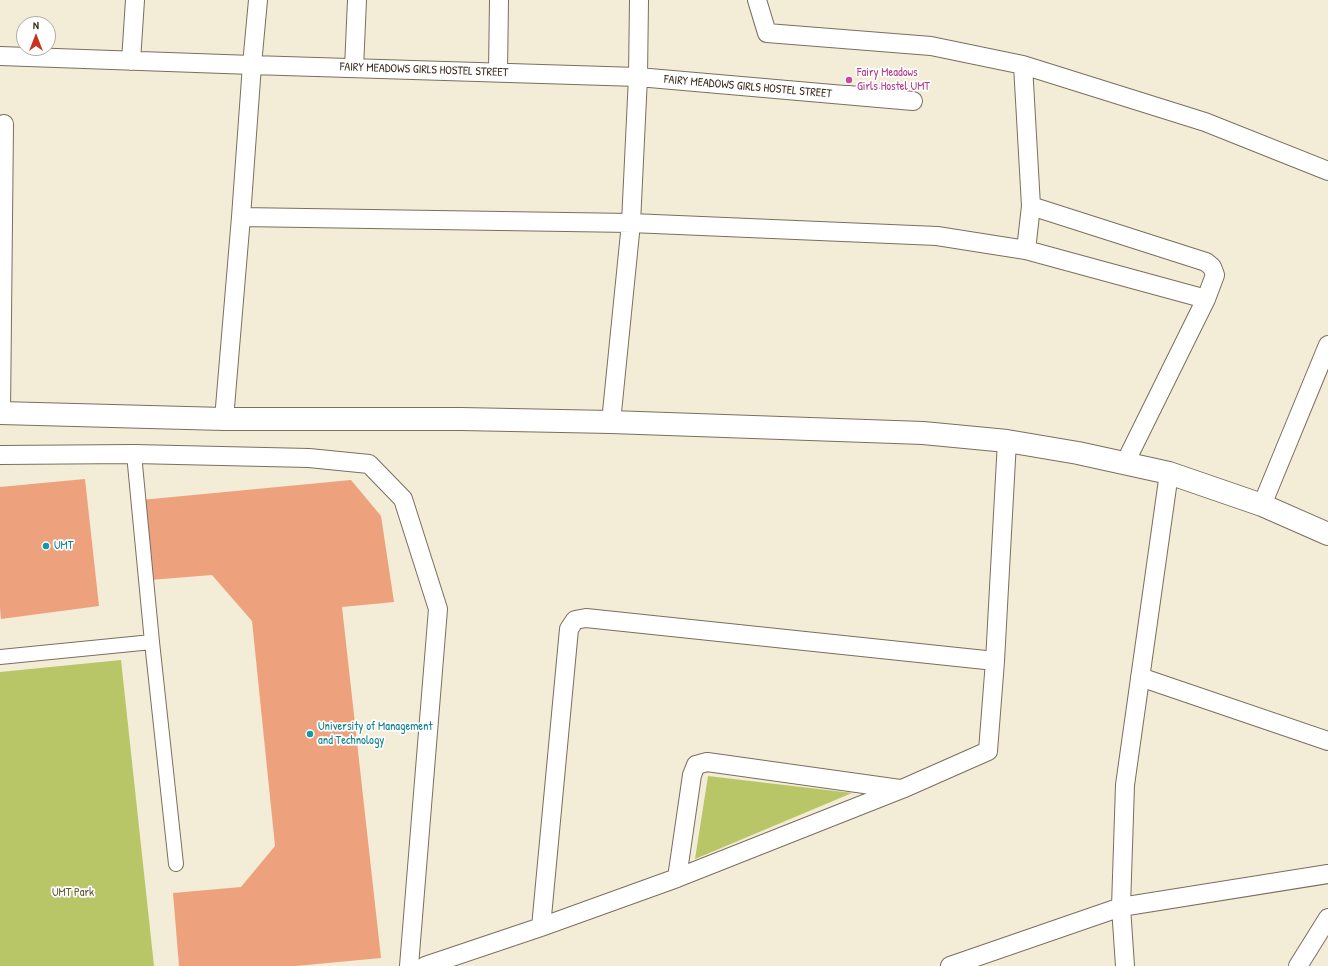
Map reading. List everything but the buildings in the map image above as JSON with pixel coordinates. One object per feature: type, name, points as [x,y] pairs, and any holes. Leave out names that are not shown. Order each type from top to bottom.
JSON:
[{"type":"street","points":[[131,61],[135,0]]},
{"type":"street","points":[[224,420],[242,217],[252,65],[258,0]]},
{"type":"street","points":[[354,68],[357,0]]},
{"type":"street","points":[[498,72],[499,0]]},
{"type":"street","points":[[611,422],[631,223],[638,77],[639,0]]},
{"type":"street","points":[[757,0],[767,33],[930,46],[1023,65],[1205,122],[1328,171]]},
{"type":"street","name":"FAIRY MEADOWS GIRLS HOSTEL STREET","points":[[0,56],[638,77],[848,95]]},
{"type":"street","points":[[1023,65],[1032,206],[1026,250]]},
{"type":"street","points":[[4,124],[1,413],[224,420],[461,419],[611,422],[922,433],[1007,441],[1125,463],[1169,473],[1262,505],[1328,534]]},
{"type":"street","points":[[1032,206],[1206,262],[1215,274],[1206,299],[1125,463]]},
{"type":"street","points":[[242,217],[631,223],[937,236],[1026,250],[1206,299]]},
{"type":"street","points":[[1262,505],[1328,345]]},
{"type":"street","points":[[425,966],[541,927],[677,878],[902,789],[988,751],[1007,441]]},
{"type":"street","points":[[134,454],[152,642],[176,864]]},
{"type":"street","points":[[0,455],[134,454],[309,458],[369,464],[403,499],[438,609],[408,966]]},
{"type":"street","points":[[1125,966],[1121,907],[1125,785],[1169,473]]},
{"type":"street","points":[[541,927],[569,629],[575,620],[586,618],[994,661]]},
{"type":"street","points":[[0,658],[152,642]]},
{"type":"street","points":[[1140,677],[1328,740]]},
{"type":"street","points":[[677,878],[692,775],[696,765],[707,762],[902,789]]},
{"type":"street","points":[[950,966],[1121,907],[1328,874]]},
{"type":"street","points":[[1298,966],[1328,918]]},
{"type":"green space","name":"UMT Park","points":[[121,660],[154,966],[0,966],[0,672]]},
{"type":"green space","points":[[708,776],[852,793],[695,859]]},
{"type":"place","name":"Fairy Meadows Girls Hostel UMT","points":[[849,80]]},
{"type":"place","name":"UMT","points":[[46,546]]},
{"type":"place","name":"University of Management and Technology","points":[[310,734]]}]
